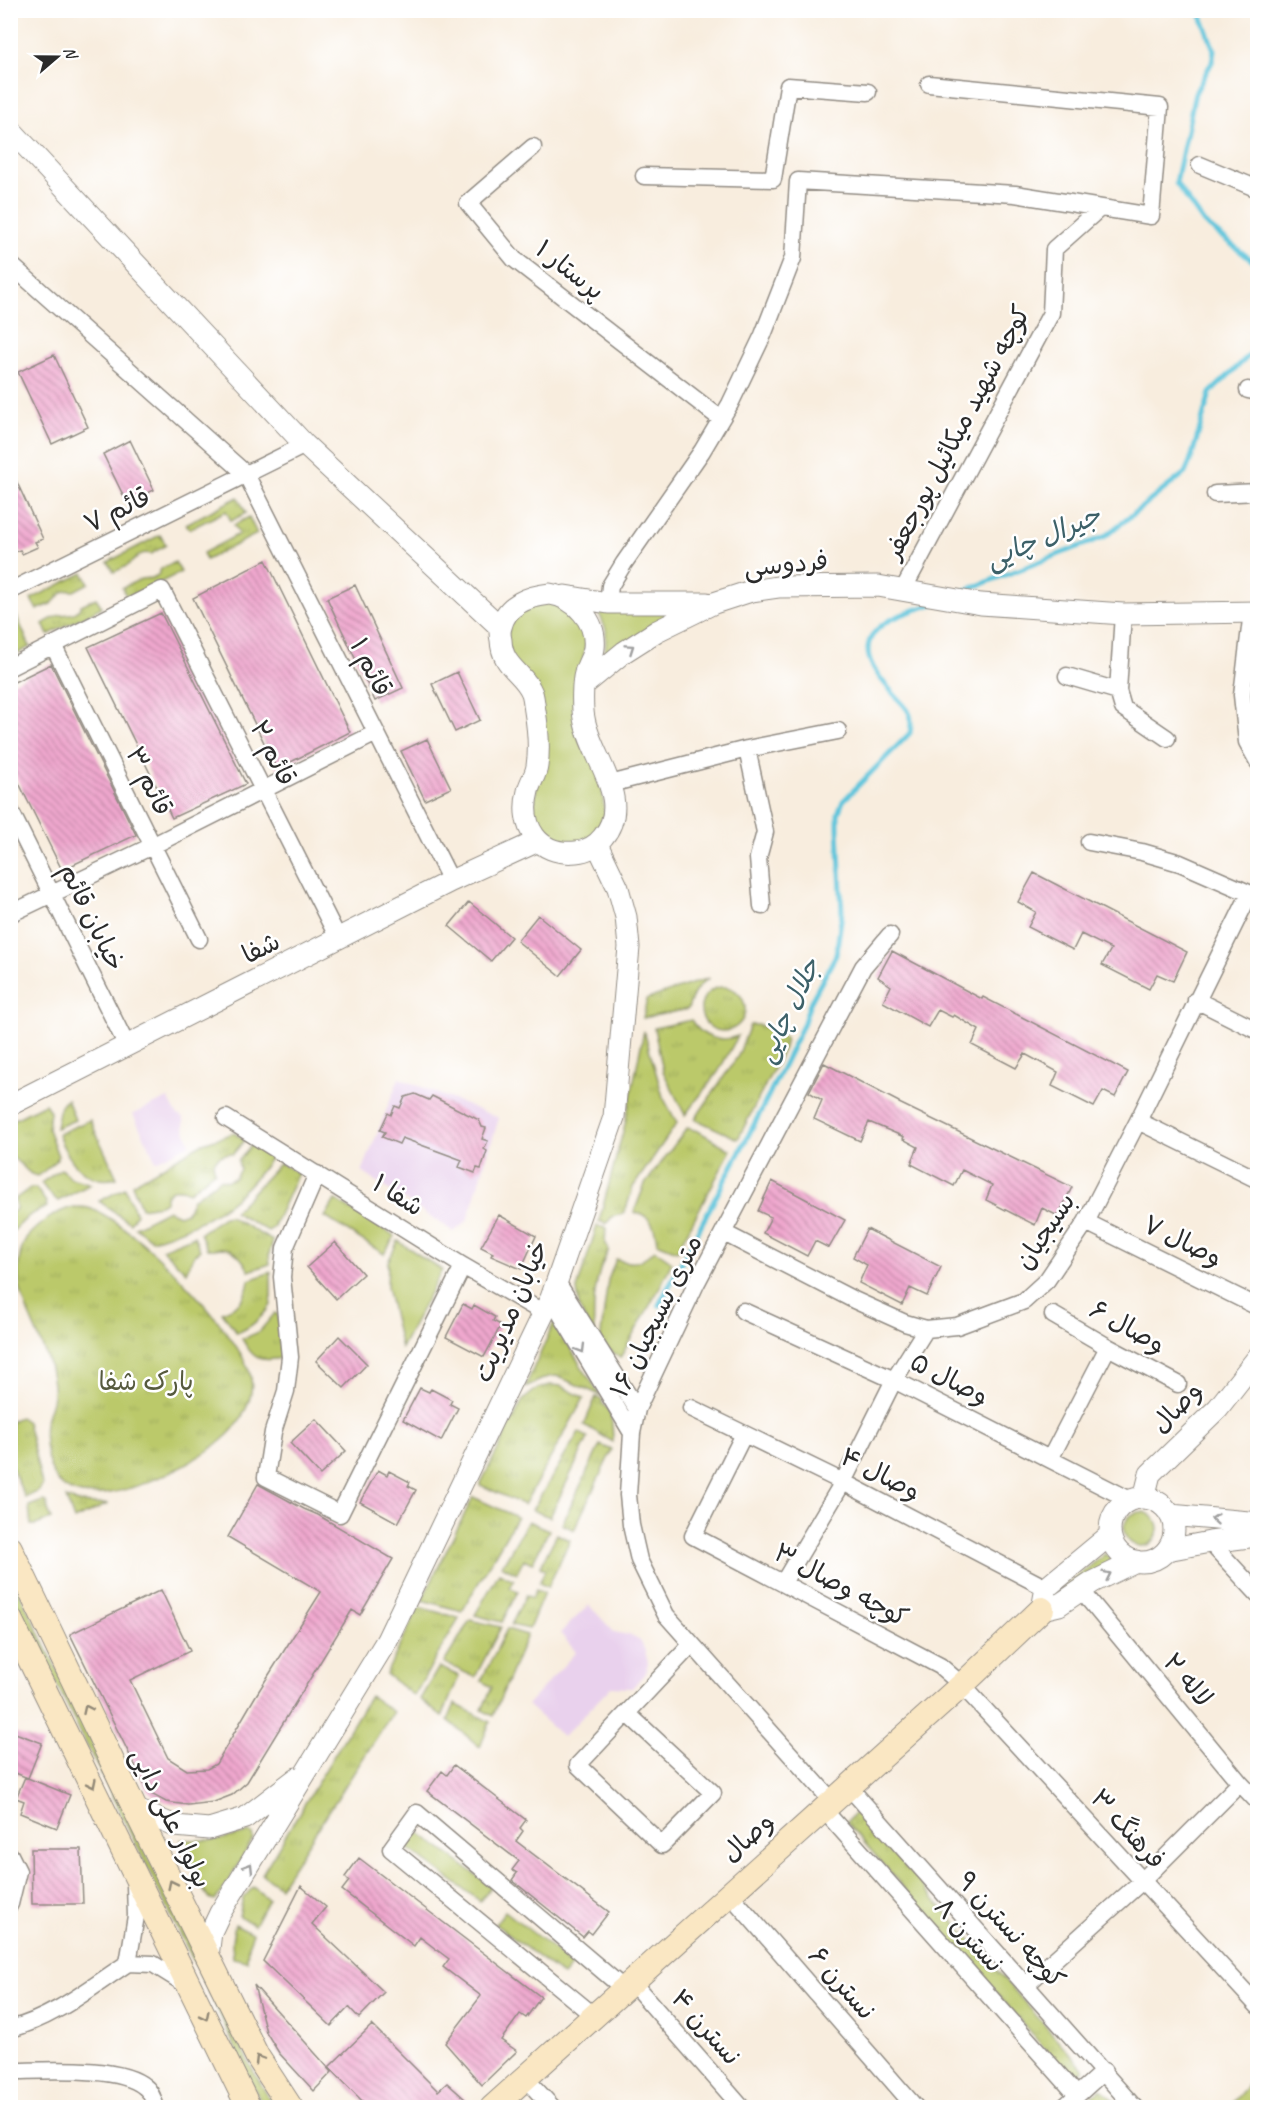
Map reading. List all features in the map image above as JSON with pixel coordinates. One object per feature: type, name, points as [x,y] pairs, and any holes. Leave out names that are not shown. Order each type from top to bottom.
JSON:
[{"type":"main road","name":"بولوار علی دایی","points":[[10,1548],[257,2056],[291,2108]]},
{"type":"main road","name":"وصال","points":[[492,2108],[627,1984],[962,1685],[1044,1599]]},
{"type":"main road","points":[[10,1618],[246,2104]]},
{"type":"street","points":[[644,176],[773,179],[1015,194],[1151,216],[1160,107],[929,84]]},
{"type":"street","points":[[773,179],[788,86],[868,92]]},
{"type":"street","points":[[10,129],[305,445],[500,627]]},
{"type":"street","name":"پرستار ۱","points":[[533,147],[468,203],[514,260],[721,418]]},
{"type":"street","points":[[1200,165],[1257,189]]},
{"type":"street","points":[[608,603],[610,586],[624,562],[702,451],[763,335],[793,258],[798,181]]},
{"type":"street","name":"کوچه شهید میکائیل پورجعفر","points":[[903,590],[1051,313],[1054,249],[1100,208]]},
{"type":"street","points":[[10,264],[246,474]]},
{"type":"street","name":"قائم ۷","points":[[10,591],[305,445]]},
{"type":"street","name":"قائم ۱","points":[[246,474],[451,881]]},
{"type":"street","points":[[1215,494],[1257,492]]},
{"type":"street","name":"فردوسی","points":[[584,685],[624,652],[657,631],[714,603],[751,591],[778,587],[878,586],[981,604],[1123,614],[1255,611]]},
{"type":"street","name":"قائم ۲","points":[[53,645],[162,590],[338,938]]},
{"type":"street","points":[[562,596],[584,612],[591,624],[594,638],[593,655],[584,675],[584,718],[595,754],[610,784],[615,808],[607,832],[597,844],[586,850],[564,852],[550,849],[538,841],[530,831],[525,816],[528,789],[538,764],[539,734],[533,694],[506,660],[501,644],[500,627],[508,611],[528,597],[550,594],[608,603],[714,603]]},
{"type":"street","points":[[1255,611],[1242,695],[1246,742],[1257,762]]},
{"type":"street","points":[[1123,614],[1118,691],[1123,708],[1167,738]]},
{"type":"street","points":[[10,667],[53,645]]},
{"type":"street","name":"قائم ۳","points":[[53,645],[199,939]]},
{"type":"street","points":[[1066,676],[1118,691]]},
{"type":"street","points":[[610,784],[747,749],[838,731]]},
{"type":"street","points":[[10,914],[152,846],[376,733]]},
{"type":"street","points":[[747,749],[765,832],[758,858],[762,906]]},
{"type":"street","name":"خیابان قائم","points":[[10,810],[127,1046]]},
{"type":"street","name":"شفا","points":[[10,1105],[451,881],[538,841]]},
{"type":"street","points":[[1089,842],[1142,852],[1180,863],[1254,895]]},
{"type":"street","name":"خیابان مدیریت","points":[[208,1957],[211,1932],[220,1912],[312,1766],[387,1640],[551,1298],[614,1117],[629,947],[626,917],[618,888],[597,844]]},
{"type":"street","name":"بسیجیان","points":[[724,1233],[854,1300],[905,1323],[926,1329],[957,1326],[1024,1301],[1047,1280],[1086,1222],[1196,1000],[1254,895]]},
{"type":"street","name":"۱۶ متری بسیجیان","points":[[835,1798],[666,1615],[639,1560],[631,1525],[628,1495],[632,1433],[637,1409],[696,1284],[863,967],[890,935]]},
{"type":"street","points":[[1196,1000],[1257,1031]]},
{"type":"street","name":"شفا ۱","points":[[226,1118],[464,1266],[551,1298]]},
{"type":"street","points":[[1138,1121],[1257,1180]]},
{"type":"street","points":[[317,1174],[285,1248],[282,1277],[290,1357],[286,1391],[273,1432],[266,1477],[340,1514],[464,1266]]},
{"type":"street","name":"وصال ۷","points":[[1086,1222],[1257,1307]]},
{"type":"street","points":[[551,1298],[637,1409]]},
{"type":"street","points":[[551,1298],[632,1433]]},
{"type":"street","name":"وصال ۵","points":[[743,1311],[894,1380],[1050,1459],[1137,1499]]},
{"type":"street","name":"وصال ۶","points":[[1053,1315],[1178,1384]]},
{"type":"street","points":[[783,1583],[843,1482],[894,1380],[926,1329]]},
{"type":"street","points":[[1050,1459],[1108,1347]]},
{"type":"street","name":"وصال","points":[[1137,1499],[1150,1474],[1218,1408],[1257,1357]]},
{"type":"street","name":"وصال ۴","points":[[691,1408],[843,1482],[1044,1599]]},
{"type":"street","name":"کوچه وصال ۳","points":[[744,1434],[693,1536],[940,1666],[962,1685]]},
{"type":"street","points":[[1110,1535],[1044,1599],[1059,1605],[1093,1582],[1136,1561],[1150,1561],[1160,1557],[1167,1550],[1174,1530],[1170,1515],[1160,1503],[1137,1499],[1121,1505],[1114,1514],[1110,1524],[1113,1545],[1120,1553],[1136,1561]]},
{"type":"street","points":[[1167,1550],[1249,1538],[1257,1530],[1249,1522],[1170,1515]]},
{"type":"street","points":[[1210,1542],[1257,1594]]},
{"type":"street","name":"لاله ۲","points":[[1081,1590],[1257,1802]]},
{"type":"street","points":[[627,1713],[712,1794],[662,1845],[578,1765],[692,1644]]},
{"type":"street","name":"فرهنگ ۳","points":[[962,1685],[1257,2006]]},
{"type":"street","name":"خیابان مدیریت","points":[[135,1809],[175,1826],[209,1829],[245,1818],[312,1766]]},
{"type":"street","points":[[1026,1986],[1142,1882],[1240,1783]]},
{"type":"street","name":"کوچه نسترن ۹","points":[[835,1798],[1026,1986],[1135,2108]]},
{"type":"street","name":"نسترن ۸","points":[[835,1798],[1077,2095]]},
{"type":"street","name":"نسترن ۴","points":[[593,2015],[391,1849],[417,1813],[627,1984],[742,2108]]},
{"type":"street","points":[[10,1855],[18,1871],[10,1904]]},
{"type":"street","points":[[128,1963],[136,1916],[134,1872]]},
{"type":"street","name":"نسترن ۶","points":[[729,1893],[916,2108]]},
{"type":"street","points":[[10,2029],[26,2025],[45,2016],[128,1963],[153,1964],[191,1988]]},
{"type":"street","points":[[10,2071],[110,2073],[128,2078],[146,2087],[156,2108]]},
{"type":"street","points":[[1063,2108],[1104,2071]]},
{"type":"street","points":[[525,2078],[553,2108]]},
{"type":"shaded area","points":[[399,1078],[499,1118],[467,1221],[454,1232],[362,1172]]},
{"type":"shaded area","points":[[168,1098],[177,1114],[184,1119],[184,1127],[190,1144],[156,1161],[133,1114]]},
{"type":"shaded area","points":[[589,1605],[614,1632],[640,1640],[648,1663],[645,1673],[632,1688],[611,1687],[563,1737],[527,1705],[576,1652],[560,1633]]},
{"type":"green space","points":[[238,497],[246,513],[231,521],[226,511],[190,529],[186,524]]},
{"type":"green space","points":[[249,517],[257,534],[206,560],[203,553],[239,534],[234,525]]},
{"type":"green space","points":[[160,535],[166,545],[151,554],[140,555],[114,572],[108,562]]},
{"type":"green space","points":[[175,562],[181,572],[128,599],[122,588],[141,579],[152,578],[158,575],[161,569]]},
{"type":"green space","points":[[83,573],[89,583],[74,591],[63,592],[52,603],[37,610],[31,599]]},
{"type":"green space","points":[[96,598],[102,607],[48,635],[43,624],[59,616],[75,612],[81,605]]},
{"type":"green space","points":[[550,598],[588,628],[583,662],[601,776],[606,828],[569,849],[532,827],[542,735],[505,649],[511,616]]},
{"type":"green space","points":[[13,608],[30,647],[11,657],[10,609]]},
{"type":"green space","points":[[597,608],[685,610],[605,659],[606,630]]},
{"type":"green space","points":[[1256,637],[1258,637],[1257,746],[1249,695]]},
{"type":"green space","points":[[709,978],[696,991],[688,1009],[643,1018],[647,999]]},
{"type":"green space","points":[[723,987],[738,994],[745,1009],[738,1024],[723,1031],[708,1024],[701,1009],[708,994]]},
{"type":"green space","points":[[691,1020],[706,1035],[718,1039],[738,1036],[718,1072],[685,1115],[663,1071],[654,1028]]},
{"type":"green space","points":[[750,1025],[760,1025],[786,1038],[784,1048],[738,1139],[695,1119],[738,1056]]},
{"type":"green space","points":[[644,1031],[663,1097],[677,1123],[633,1187],[626,1209],[622,1214],[612,1217],[606,1224],[599,1221],[625,1124]]},
{"type":"green space","points":[[67,1099],[75,1120],[56,1128],[60,1106]]},
{"type":"green space","points":[[45,1104],[50,1111],[48,1129],[58,1156],[56,1161],[38,1176],[31,1174],[11,1156],[11,1121]]},
{"type":"green space","points":[[90,1120],[117,1178],[96,1178],[87,1174],[72,1161],[62,1144],[58,1134]]},
{"type":"green space","points":[[687,1128],[698,1131],[731,1150],[677,1251],[657,1243],[651,1222],[640,1213],[634,1212],[645,1184]]},
{"type":"green space","points":[[234,1133],[245,1140],[233,1154],[224,1154],[219,1157],[213,1164],[215,1171],[189,1192],[174,1189],[166,1196],[166,1201],[160,1205],[141,1208],[132,1184],[203,1143]]},
{"type":"green space","points":[[252,1144],[271,1157],[247,1187],[219,1210],[188,1227],[152,1240],[135,1227],[168,1210],[179,1215],[187,1212],[193,1199],[220,1179],[227,1181],[235,1178],[240,1169],[238,1161]]},
{"type":"green space","points":[[280,1163],[298,1173],[273,1228],[268,1231],[234,1212]]},
{"type":"green space","points":[[61,1169],[71,1178],[91,1184],[58,1201],[41,1183]]},
{"type":"green space","points":[[30,1188],[36,1188],[47,1207],[30,1215],[11,1233],[11,1214],[16,1209],[15,1199]]},
{"type":"green space","points":[[125,1188],[136,1214],[130,1223],[99,1201]]},
{"type":"green space","points":[[335,1200],[395,1236],[384,1254],[325,1217]]},
{"type":"green space","name":"پارک شفا","points":[[74,1207],[88,1208],[107,1217],[130,1233],[183,1281],[228,1335],[243,1359],[251,1378],[252,1387],[244,1413],[221,1441],[184,1465],[159,1477],[132,1488],[106,1494],[82,1494],[63,1486],[51,1469],[45,1447],[44,1429],[52,1400],[53,1385],[43,1348],[22,1295],[19,1276],[19,1258],[26,1238],[48,1219]]},
{"type":"green space","points":[[229,1216],[273,1241],[269,1254],[270,1264],[249,1271],[242,1259],[231,1250],[207,1249],[200,1233]]},
{"type":"green space","points":[[597,1226],[606,1228],[605,1242],[609,1250],[597,1281],[594,1303],[594,1337],[579,1307],[577,1289]]},
{"type":"green space","points":[[194,1236],[200,1250],[194,1255],[186,1272],[162,1249]]},
{"type":"green space","points":[[398,1241],[442,1270],[401,1348],[387,1287],[388,1262]]},
{"type":"green space","points":[[655,1250],[672,1262],[620,1358],[600,1342],[608,1280],[616,1259],[637,1262]]},
{"type":"green space","name":"پارک شفا","points":[[271,1272],[271,1305],[256,1322],[237,1333],[222,1312],[241,1300],[249,1280]]},
{"type":"green space","name":"پارک شفا","points":[[275,1313],[278,1314],[282,1358],[268,1360],[258,1358],[253,1355],[242,1339],[259,1332]]},
{"type":"green space","points":[[557,1316],[570,1347],[600,1395],[557,1376],[548,1377],[525,1387]]},
{"type":"green space","points":[[551,1385],[561,1386],[584,1398],[524,1505],[480,1485],[523,1400],[538,1388]]},
{"type":"green space","points":[[596,1397],[602,1399],[602,1403],[609,1411],[613,1442],[584,1425]]},
{"type":"green space","name":"پارک شفا","points":[[20,1417],[27,1422],[42,1484],[39,1491],[25,1498],[11,1465],[11,1421]]},
{"type":"green space","points":[[579,1432],[588,1438],[550,1517],[532,1510]]},
{"type":"green space","points":[[600,1445],[612,1450],[574,1530],[562,1524]]},
{"type":"green space","points":[[473,1497],[517,1517],[462,1611],[422,1600]]},
{"type":"green space","points":[[66,1498],[86,1504],[108,1504],[74,1520]]},
{"type":"green space","points":[[46,1502],[51,1519],[31,1525],[29,1506]]},
{"type":"green space","points":[[1141,1512],[1153,1517],[1158,1529],[1153,1541],[1141,1546],[1129,1541],[1124,1529],[1129,1517]]},
{"type":"green space","points":[[528,1521],[549,1530],[532,1563],[524,1559],[517,1573],[502,1566]]},
{"type":"green space","points":[[557,1534],[570,1540],[548,1587],[539,1583],[545,1570],[540,1567]]},
{"type":"green space","points":[[1105,1554],[1112,1558],[1111,1562],[1055,1598],[1053,1596]]},
{"type":"green space","points":[[10,1573],[250,2065],[274,2107],[263,2107],[209,1992],[11,1592]]},
{"type":"green space","points":[[499,1573],[514,1580],[510,1588],[518,1591],[502,1622],[475,1615]]},
{"type":"green space","points":[[536,1590],[544,1593],[529,1629],[511,1625],[526,1595],[532,1598]]},
{"type":"green space","points":[[419,1607],[459,1618],[414,1696],[386,1674]]},
{"type":"green space","points":[[470,1620],[501,1627],[475,1677],[444,1663]]},
{"type":"green space","points":[[507,1629],[527,1635],[493,1716],[482,1710],[492,1687],[481,1681]]},
{"type":"green space","points":[[439,1667],[459,1676],[442,1717],[420,1699]]},
{"type":"green space","points":[[370,1696],[393,1712],[280,1887],[262,1874]]},
{"type":"green space","points":[[455,1704],[490,1722],[480,1747],[448,1720]]},
{"type":"green space","points":[[857,1811],[1084,2070],[1072,2080],[846,1822]]},
{"type":"green space","points":[[417,1831],[491,1886],[480,1901],[405,1846]]},
{"type":"green space","points":[[252,1834],[253,1839],[222,1892],[215,1900],[208,1898],[194,1873],[181,1840],[218,1840]]},
{"type":"green space","points":[[253,1887],[268,1899],[254,1925],[239,1916],[243,1898]]},
{"type":"green space","points":[[505,1911],[573,1964],[563,1976],[495,1924]]},
{"type":"green space","points":[[235,1924],[253,1933],[248,1946],[247,1961],[233,1958],[232,1941]]},
{"type":"green space","points":[[1257,2074],[1257,2107],[1229,2107]]},
{"type":"green space","points":[[1101,2088],[1120,2107],[1081,2107]]},
{"type":"building","points":[[54,355],[88,427],[52,444],[18,372]]},
{"type":"building","points":[[130,440],[154,490],[127,503],[103,454]]},
{"type":"building","points":[[10,467],[43,539],[35,542],[38,547],[22,554],[20,550],[10,554]]},
{"type":"building","points":[[266,560],[350,732],[277,769],[193,598]]},
{"type":"building","points":[[355,585],[403,688],[375,701],[327,598]]},
{"type":"building","points":[[161,613],[246,784],[172,818],[88,647]]},
{"type":"building","points":[[51,664],[136,835],[62,870],[10,765],[10,684]]},
{"type":"building","points":[[457,672],[480,720],[455,732],[432,684]]},
{"type":"building","points":[[427,739],[451,788],[425,800],[401,751]]},
{"type":"building","points":[[1034,873],[1187,952],[1173,981],[1157,974],[1149,989],[1102,965],[1111,949],[1081,934],[1073,950],[1028,927],[1036,912],[1018,902]]},
{"type":"building","points":[[469,902],[511,937],[491,961],[449,926]]},
{"type":"building","points":[[538,915],[581,950],[560,976],[517,941]]},
{"type":"building","points":[[892,951],[1128,1072],[1115,1097],[1103,1091],[1094,1107],[1052,1086],[1058,1072],[1025,1054],[1016,1068],[972,1045],[979,1030],[954,1015],[952,1017],[938,1010],[928,1027],[883,1002],[891,986],[878,977]]},
{"type":"building","points":[[824,1063],[899,1103],[1072,1187],[1058,1216],[1042,1208],[1035,1225],[986,1200],[992,1185],[962,1170],[954,1186],[911,1164],[918,1147],[903,1139],[904,1137],[869,1122],[860,1141],[814,1119],[822,1100],[809,1092]]},
{"type":"building","points":[[415,1094],[429,1100],[432,1096],[479,1120],[482,1127],[486,1128],[482,1139],[488,1141],[484,1149],[487,1151],[481,1169],[477,1168],[475,1173],[459,1167],[462,1160],[402,1138],[399,1144],[382,1137],[385,1132],[380,1130],[388,1113],[391,1115],[395,1106],[400,1108],[405,1097]]},
{"type":"building","points":[[772,1181],[845,1220],[829,1248],[815,1241],[807,1256],[763,1233],[771,1217],[758,1211]]},
{"type":"building","points":[[499,1215],[536,1236],[521,1269],[491,1256],[493,1253],[481,1247]]},
{"type":"building","points":[[867,1229],[941,1267],[927,1296],[910,1288],[902,1305],[859,1283],[867,1265],[853,1257]]},
{"type":"building","points":[[335,1242],[363,1274],[336,1299],[307,1267]]},
{"type":"building","points":[[463,1304],[472,1309],[474,1305],[495,1317],[493,1321],[501,1325],[484,1357],[446,1337]]},
{"type":"building","points":[[339,1336],[367,1364],[344,1388],[316,1361]]},
{"type":"building","points":[[420,1388],[429,1392],[431,1389],[452,1400],[450,1404],[458,1408],[441,1441],[403,1420]]},
{"type":"building","points":[[316,1419],[346,1451],[320,1475],[290,1443]]},
{"type":"building","points":[[378,1470],[387,1475],[389,1471],[410,1482],[408,1486],[416,1490],[398,1523],[360,1502]]},
{"type":"building","points":[[258,1484],[318,1515],[393,1559],[360,1615],[352,1610],[247,1782],[232,1795],[214,1802],[188,1805],[166,1802],[147,1790],[70,1634],[161,1590],[190,1651],[130,1680],[168,1758],[187,1770],[207,1769],[216,1764],[321,1592],[228,1537]]},
{"type":"building","points":[[10,1731],[42,1743],[28,1778],[10,1771]]},
{"type":"building","points":[[454,1765],[526,1820],[520,1828],[523,1831],[516,1841],[609,1912],[592,1934],[588,1931],[583,1937],[512,1880],[517,1873],[512,1870],[519,1861],[427,1791],[442,1771],[447,1775]]},
{"type":"building","points":[[25,1777],[70,1795],[57,1828],[20,1813],[24,1801],[16,1798]]},
{"type":"building","points":[[31,1849],[81,1849],[83,1904],[32,1904]]},
{"type":"building","points":[[359,1858],[541,1997],[526,2018],[520,2014],[501,2040],[517,2051],[482,2085],[445,2043],[481,1996],[443,1967],[449,1959],[420,1937],[414,1946],[342,1890],[349,1881],[345,1877]]},
{"type":"building","points":[[301,1886],[326,1907],[312,1924],[384,1992],[359,2018],[349,2007],[331,2026],[263,1961]]},
{"type":"building","points":[[254,1985],[332,2072],[314,2091],[279,2053],[266,2032]]},
{"type":"building","points":[[372,2025],[438,2091],[447,2083],[465,2099],[456,2108],[369,2108],[329,2067]]},
{"type":"waterway","name":"جیرال چایی","points":[[1195,10],[1201,16],[1214,50],[1212,62],[1195,93],[1176,183],[1204,223],[1258,265]]},
{"type":"waterway","name":"جیرال چایی","points":[[961,592],[1104,537],[1185,473],[1210,393],[1258,347]]},
{"type":"waterway","name":"جلال چایی","points":[[659,1305],[759,1115],[803,1025],[810,1003],[836,955],[842,913],[838,814],[843,801],[910,733],[911,717],[876,672],[868,652],[869,642],[874,633],[890,620],[933,604]]}]
